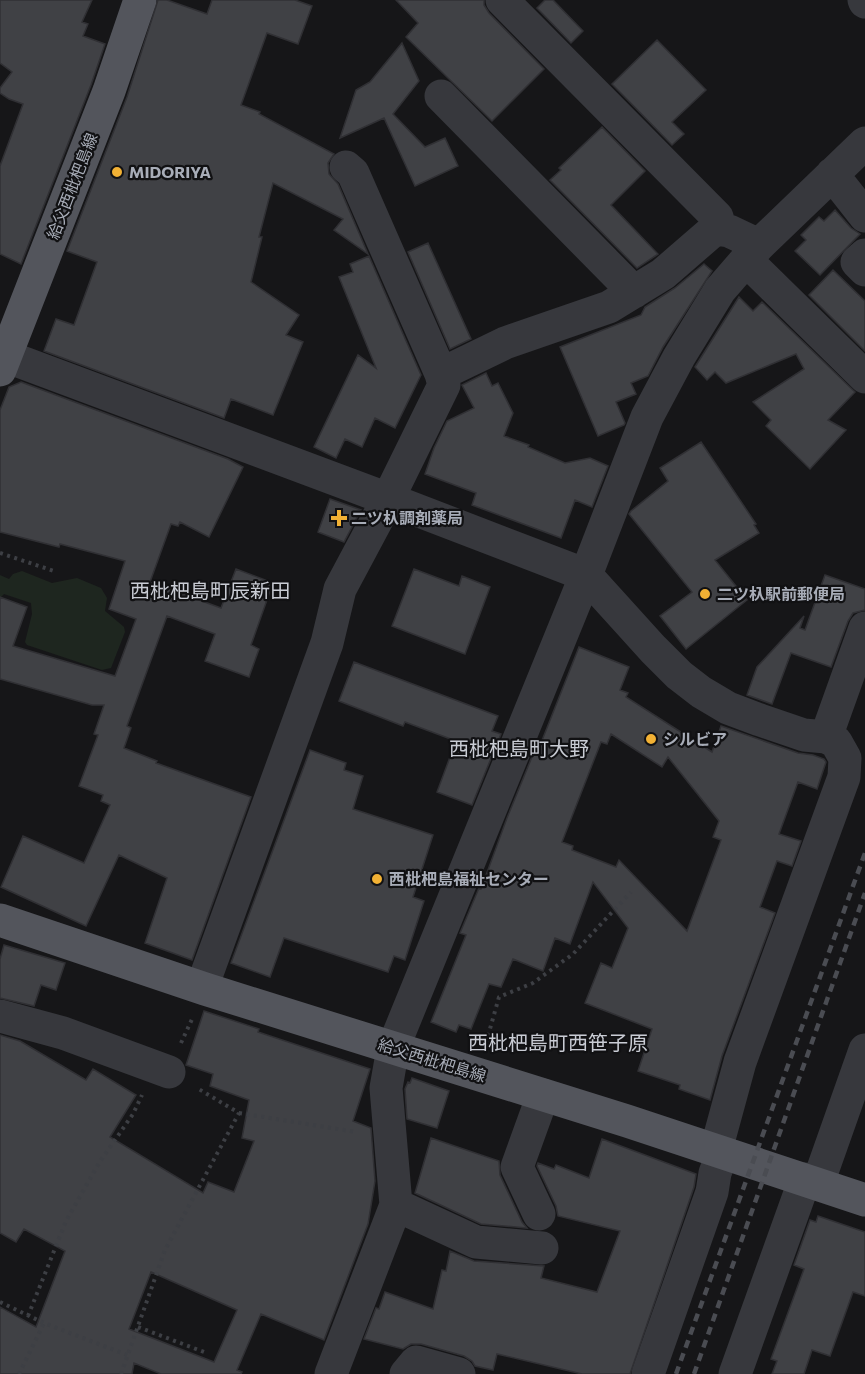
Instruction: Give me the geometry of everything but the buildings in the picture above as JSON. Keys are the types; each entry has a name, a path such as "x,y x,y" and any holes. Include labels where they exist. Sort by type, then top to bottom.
{"main road":[{"name":"給父西枇杷島線","path":"3,363 109,91 140,0"},
{"name":"給父西枇杷島線","path":"0,920 203,988 719,1151 865,1200"}],"street":[{"path":"502,0 717,217 721,230"},
{"path":"441,96 634,292"},
{"path":"331,1374 396,1205 386,1088 393,1048 586,575 647,417 679,357 720,290 753,252 865,143"},
{"path":"203,988 327,643 340,589 388,499 444,385 353,173 346,167"},
{"path":"832,174 865,216"},
{"path":"441,374 505,343 609,307 663,274 715,229 729,231 753,252 865,377"},
{"path":"865,255 857,262 865,270"},
{"path":"3,363 388,499 586,575 652,649 701,692 728,708 760,720 804,735 826,736 836,742 845,758 844,777 740,1062 712,1192 648,1374"},
{"path":"826,736 865,628"},
{"path":"0,1016 63,1033 161,1070"},
{"path":"735,1374 865,1050"},
{"path":"538,1214 517,1167 543,1095"},
{"path":"396,1205 476,1242 542,1248"},
{"path":"406,1374 416,1362 459,1374"}],"path":[{"path":"0,553 54,571"},
{"path":"477,1074 499,997 533,983 573,954 631,892"},
{"path":"28,1316 66,1221 99,1163 161,1070 203,988"},
{"path":"161,1070 239,1113 390,1137"},
{"path":"121,1374 165,1250 239,1113"},
{"path":"0,1302 44,1323 127,1355"},
{"path":"19,1374 44,1323"},
{"path":"137,1327 204,1352"}],"shaded area":[{"path":"22,571 52,583 77,578 101,588 107,598 105,611 124,627 125,632 111,668 102,670 27,645 25,642 32,614 31,603 4,594 0,598 0,575 9,579 13,574"}],"railway":[{"path":"676,1374 865,853"},
{"path":"694,1374 865,893"}],"place":[{"name":"MIDORIYA","path":"117,172"},
{"name":"二ツ杁調剤薬局","path":"339,518"},
{"name":"二ツ杁駅前郵便局","path":"705,594"},
{"name":"シルビア","path":"651,739"},
{"name":"西枇杷島福祉センター","path":"377,879"}],"district":[{"name":"西枇杷島町辰新田","path":"210,591"},
{"name":"西枇杷島町大野","path":"519,749"},
{"name":"西枇杷島町西笹子原","path":"558,1043"}]}
